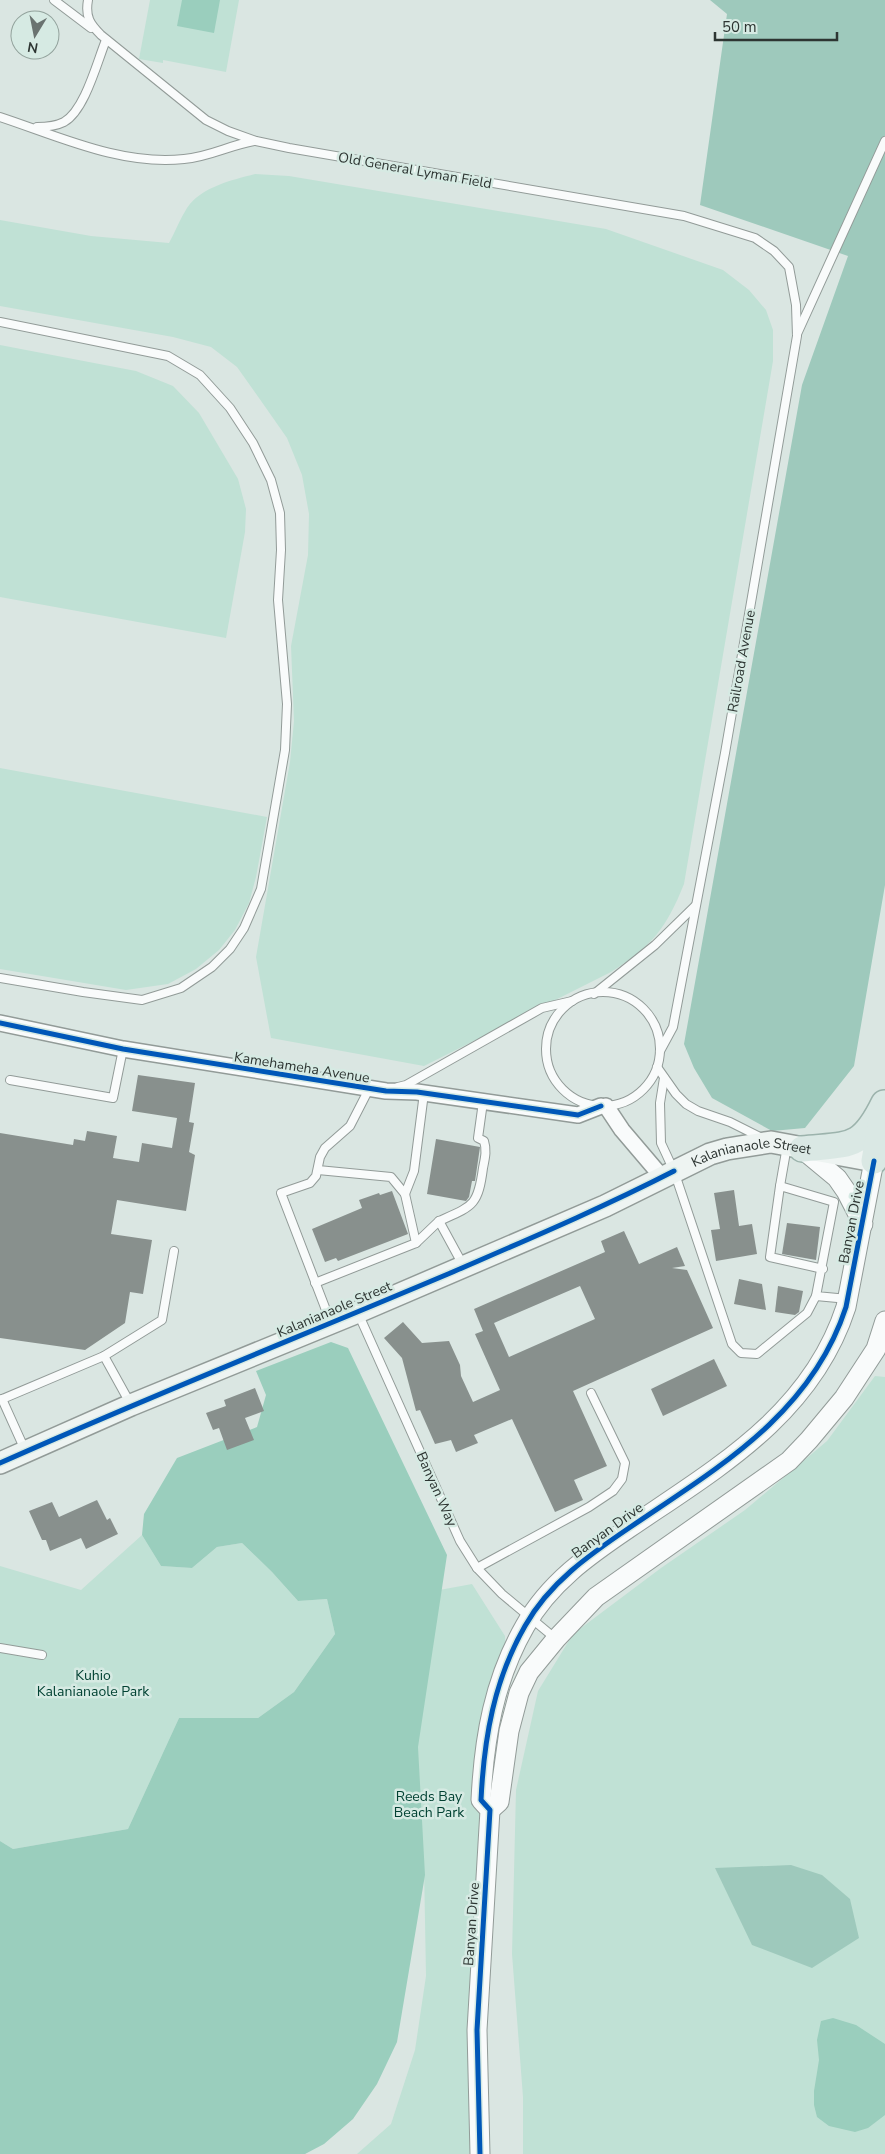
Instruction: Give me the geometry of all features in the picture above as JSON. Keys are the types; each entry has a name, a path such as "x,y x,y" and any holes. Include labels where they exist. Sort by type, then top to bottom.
{"highway":[{"path":"787,1146 847,1144 858,1140 872,1124 885,1101"},
{"path":"874,1162 885,1101"}],"main road":[{"name":"Kalanianaole Street","path":"0,1463 131,1405 358,1312 605,1206 710,1154 727,1149 787,1146 874,1162"}],"street":[{"name":"Kamehameha Avenue","path":"0,1023 123,1049 369,1089 424,1093 578,1115 604,1106"},
{"path":"604,1106 622,1130 668,1174"},
{"path":"787,1146 837,1178 863,1224"},
{"name":"Banyan Drive","path":"480,2154 477,2030 490,1810 481,1800 487,1733 506,1667 530,1618 554,1588 588,1556 744,1448 782,1414 814,1374 839,1329 848,1299 874,1162"},
{"name":"Banyan Drive","path":"490,1810 500,1802 509,1731 519,1692 530,1672 556,1639 596,1597 789,1461 844,1398 876,1349 885,1321"}],"lane":[{"path":"30,127 63,123 73,115 81,104 104,38 54,0"},
{"name":"Old General Lyman Field","path":"88,0 86,15 88,21 104,38 206,120 228,131 256,141 684,216 755,238 774,251 790,267"},
{"path":"0,117 121,155 166,161 203,156 239,144 256,141"},
{"path":"797,336 885,141"},
{"name":"Railroad Avenue","path":"660,1051 673,1028 694,906 725,753 797,336 796,305 790,267"},
{"path":"0,322 168,356 200,374 230,408 253,443 271,480 280,513 281,550 278,600 287,704 285,750 261,889 244,928 230,949 212,967 181,988 142,1000 0,978"},
{"path":"594,994 656,945 694,906"},
{"path":"386,1091 406,1085 542,1008 594,994 607,992 624,996 639,1005 650,1016 657,1030 660,1051 657,1067 646,1087 635,1097 621,1103 604,1106 591,1105 577,1100 563,1089 552,1076 547,1059 547,1042 551,1025 561,1011 574,1000"},
{"path":"10,1080 113,1098 123,1049"},
{"path":"657,1067 676,1094 698,1111 787,1146 770,1257 823,1269"},
{"path":"664,1078 660,1103 661,1143 668,1174 732,1344 741,1353 757,1354 807,1313 816,1296 823,1269 834,1202 780,1186"},
{"path":"331,1323 281,1193 310,1183 316,1176 320,1157 325,1148 350,1126 369,1089"},
{"path":"405,1194 414,1171 424,1093"},
{"path":"315,1283 416,1243 439,1221 466,1209 476,1199 486,1148 484,1141 478,1138 483,1102"},
{"path":"318,1170 391,1176 405,1194 416,1243"},
{"path":"439,1221 464,1267"},
{"path":"26,1452 1,1400 104,1356 162,1320 174,1251"},
{"path":"816,1296 848,1299"},
{"name":"Banyan Way","path":"358,1312 460,1541 477,1568 502,1594 556,1639"},
{"path":"104,1356 131,1405"},
{"path":"477,1568 589,1507 613,1491 622,1479 625,1463 591,1394"},
{"path":"0,1648 42,1655"}],"green space":[{"path":"150,0 239,0 226,72 163,60 163,63 139,59"},
{"path":"255,174 289,176 606,229 723,270 749,290 766,310 773,330 773,361 684,884 671,913 664,925 647,945 611,972 424,1066 271,1038 256,957 290,762 294,721 291,646 308,555 309,514 302,475 287,438 237,367 211,347 173,337 0,306 0,220 91,236 169,243 187,208 200,195 218,185"},
{"path":"0,345 136,371 173,386 199,413 238,479 246,509 245,532 226,638 0,597"},
{"path":"0,768 267,817 256,877 249,903 235,930 219,950 196,969 168,984 126,990 0,969"},
{"path":"875,1376 885,1377 885,2154 523,2154 523,2097 512,1954 516,1790 538,1691 573,1634 661,1568 745,1510 827,1441"},
{"name":"Kuhio Kalanianaole Park","path":"142,1535 161,1566 192,1568 217,1547 242,1543 298,1601 327,1599 335,1634 294,1692 258,1718 179,1718 128,1829 13,1849 0,1841 0,1566 81,1590"},
{"name":"Reeds Bay Beach Park","path":"472,1584 505,1636 506,1667 487,1733 479,2154 357,2154 391,2124 415,2050 426,1976 424,1866 376,1832 434,1591"}],"shaded area":[{"path":"182,0 220,0 214,33 177,26"},
{"path":"710,0 885,0 885,885 854,1066 805,1128 772,1131 712,1098 694,1068 684,1044 802,385 848,256 700,205 727,14"},
{"path":"331,1342 348,1348 447,1555 418,1747 425,1875 397,2042 377,2084 353,2119 324,2144 305,2154 0,2154 0,1841 13,1849 128,1829 179,1718 258,1718 294,1692 335,1634 327,1599 298,1601 242,1543 217,1547 192,1568 161,1566 142,1535 144,1514 177,1458 257,1427 266,1395 256,1371"},
{"path":"791,1865 822,1875 850,1899 859,1938 812,1968 752,1945 715,1868"},
{"path":"833,2018 856,2025 885,2044 885,2115 868,2128 855,2132 829,2126 817,2117 814,2105 814,2091 819,2060 817,2040 821,2021"}],"building":[{"path":"138,1075 195,1083 189,1122 194,1123 189,1152 195,1155 186,1211 117,1200 111,1234 152,1240 143,1294 130,1292 125,1323 85,1350 0,1338 0,1133 73,1145 74,1139 85,1141 87,1131 117,1136 113,1158 139,1162 142,1143 172,1148 177,1118 132,1111"},
{"path":"436,1139 480,1147 475,1181 472,1181 469,1197 466,1201 427,1194"},
{"path":"734,1190 739,1226 752,1224 757,1254 716,1261 711,1230 720,1229 714,1193"},
{"path":"392,1191 408,1234 338,1261 336,1258 325,1262 312,1229 362,1208 359,1200"},
{"path":"787,1223 820,1227 816,1260 782,1254"},
{"path":"624,1231 639,1264 677,1247 685,1266 672,1268 687,1270 713,1328 573,1391 607,1466 574,1480 583,1500 555,1512 512,1419 474,1435 478,1443 456,1452 451,1440 435,1444 420,1410 416,1411 402,1358 384,1338 403,1322 422,1343 449,1341 460,1365 461,1376 473,1402 500,1390 475,1334 483,1331 474,1309 605,1252 601,1241","holes":["580,1286 595,1319 509,1357 494,1323"]},
{"path":"739,1279 762,1284 766,1310 734,1304"},
{"path":"778,1286 803,1291 799,1312 795,1315 775,1312"},
{"path":"714,1359 727,1386 663,1416 651,1389"},
{"path":"255,1388 264,1411 245,1418 254,1440 227,1450 219,1428 213,1430 206,1413 226,1406 224,1400"},
{"path":"97,1500 107,1520 110,1518 118,1534 86,1549 81,1538 50,1551 46,1540 42,1540 29,1511 52,1502 59,1517"}],"cycle path":[{"path":"0,1023 123,1049 386,1091 417,1092 578,1115 601,1106"},
{"path":"480,2154 477,2030 490,1810 481,1800 482,1777 492,1710 505,1667 525,1626 546,1596 558,1583 599,1549 695,1483 757,1436 785,1409 810,1379 830,1345 846,1307 874,1161"},
{"path":"0,1463 111,1414 392,1298 590,1212 674,1171"}]}
